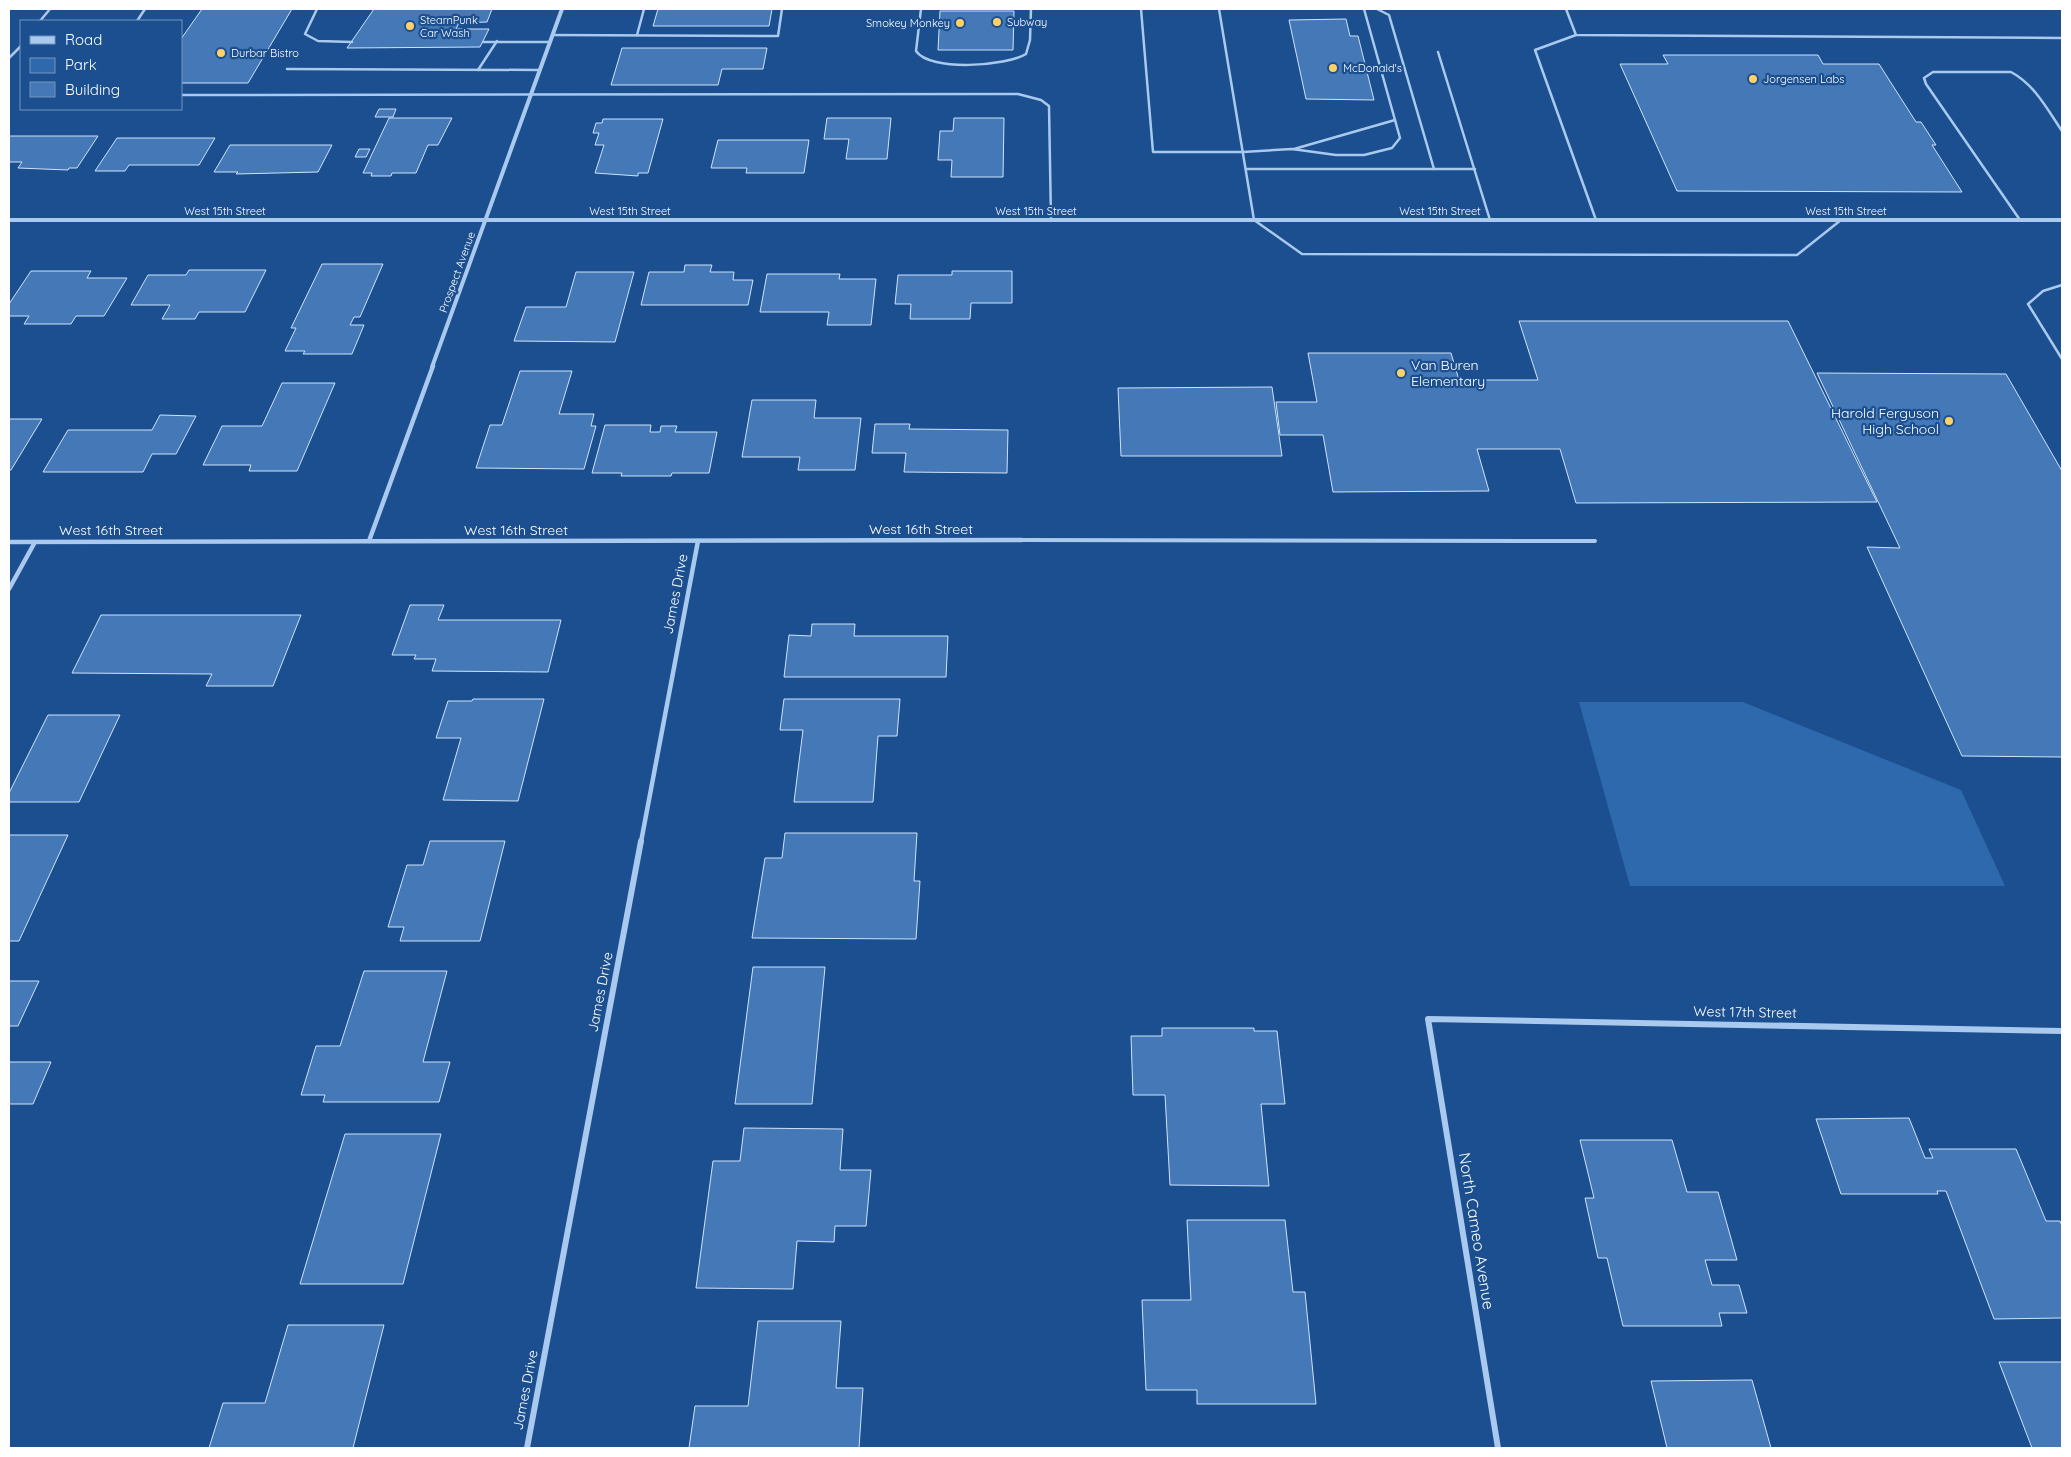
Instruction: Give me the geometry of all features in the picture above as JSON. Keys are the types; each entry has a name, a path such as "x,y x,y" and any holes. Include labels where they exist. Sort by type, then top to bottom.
{"street":[{"name":"Prospect Avenue","path":"369,541 562,9"},
{"name":"West 15th Street","path":"9,220 2062,220"},
{"name":"West 16th Street","path":"9,542 1022,540"},
{"name":"James Drive","path":"527,1448 698,541"},
{"path":"9,589 35,542"},
{"name":"West 17th Street","path":"1428,1019 2062,1031"},
{"name":"North Cameo Avenue","path":"1428,1019 1498,1448"}],"lane":[{"path":"41,20 50,9"},
{"path":"138,20 145,9"},
{"path":"317,9 305,34 318,41 352,42"},
{"path":"637,35 644,9"},
{"path":"552,35 778,36 782,9"},
{"path":"921,9 916,51 918,55 935,62 992,63 1011,62 1025,56 1028,51 1031,9"},
{"path":"1141,9 1153,152 1243,152 1292,149 1364,156 1392,148 1400,138 1364,9"},
{"path":"1219,9 1254,220 1302,254 1797,255 1841,220"},
{"path":"1377,9 1389,15 1434,169"},
{"path":"1566,9 1576,35"},
{"path":"1596,220 1535,50 1576,35 2062,38"},
{"path":"478,70 497,41"},
{"path":"483,42 550,42"},
{"path":"9,58 20,47"},
{"path":"1438,52 1490,220"},
{"path":"287,69 540,70"},
{"path":"2020,220 1926,84 1924,78 1933,72 2011,72 2021,76 2029,84 2062,130"},
{"path":"182,95 1018,94 1042,100 1049,106 1051,220"},
{"path":"1292,149 1395,120"},
{"path":"1246,170 1475,169"},
{"path":"2062,285 2039,293 2028,304 2062,359"},
{"path":"1022,540 1595,541"}],"green space":[{"path":"1579,702 1743,702 1961,790 2005,886 1630,886"}],"building":[{"path":"202,9 292,9 248,83 182,83 182,38"},
{"name":"SteamPunk Car Wash","path":"374,9 492,9 487,22 459,23 456,29 489,29 480,47 347,48"},
{"path":"658,9 772,9 769,26 653,26"},
{"path":"940,11 1014,11 1013,50 938,50"},
{"name":"McDonald's","path":"1346,19 1350,36 1358,36 1374,100 1306,99 1289,20"},
{"path":"622,48 767,48 763,69 722,69 718,85 611,85"},
{"path":"1663,55 1818,55 1823,64 1879,64 1916,122 1921,122 1936,145 1932,145 1962,192 1677,191 1620,64 1668,64"},
{"path":"379,109 396,109 393,117 375,117"},
{"path":"389,118 452,118 438,145 428,145 416,173 392,173 391,176 371,176 372,173 363,173"},
{"path":"827,118 891,118 887,159 846,159 849,139 824,139"},
{"path":"954,118 1004,118 1003,177 951,177 952,160 938,160 940,131 953,131"},
{"path":"603,119 663,119 648,173 638,173 638,176 595,173 604,145 595,145 599,133 593,133 596,123 602,123"},
{"path":"9,136 98,136 77,168 69,168 68,170 18,168 22,162 9,162"},
{"path":"117,138 215,138 199,165 129,165 125,171 95,171"},
{"path":"718,140 809,140 804,173 746,173 747,168 711,168"},
{"path":"230,145 332,145 318,172 236,174 238,172 214,172"},
{"path":"359,149 370,149 366,157 355,157"},
{"path":"322,264 383,264 360,317 354,317 350,325 364,325 352,354 303,354 305,351 285,351 296,328 291,328"},
{"path":"685,265 712,265 710,272 734,272 733,280 753,280 748,305 641,305 649,272 684,272"},
{"path":"189,270 266,270 245,312 199,312 195,319 162,319 170,305 131,305 148,275 186,275"},
{"path":"31,271 91,271 87,278 127,278 104,316 76,316 71,324 24,324 29,316 9,316 9,304"},
{"path":"952,271 1012,271 1012,303 971,303 970,319 910,319 911,304 895,304 898,275 952,275"},
{"path":"576,272 634,272 615,342 514,341 526,307 566,307"},
{"path":"767,274 840,274 839,279 876,279 871,325 827,325 829,312 760,312"},
{"path":"1519,321 1788,321 1877,502 1576,503 1560,449 1477,449 1489,491 1333,492 1323,435 1280,435 1276,402 1317,402 1308,353 1451,353 1459,380 1538,380"},
{"path":"520,371 572,371 559,414 594,414 591,426 596,426 584,469 476,468 490,425 502,425"},
{"path":"1817,373 2006,374 2062,471 2062,757 1962,756 1867,547 1900,548"},
{"path":"282,383 335,383 297,471 249,471 251,465 203,465 222,426 262,426"},
{"path":"1272,387 1282,456 1121,456 1118,388"},
{"path":"752,400 816,400 814,418 861,418 855,470 798,470 800,457 742,457"},
{"path":"160,415 196,416 176,454 152,454 143,472 43,472 68,430 152,430"},
{"path":"9,419 42,419 11,470 9,470"},
{"path":"875,424 910,424 909,429 1008,430 1007,473 904,472 906,453 872,453"},
{"path":"605,425 651,425 650,432 660,432 661,426 677,426 675,432 717,432 709,473 672,473 671,476 621,476 622,473 592,473"},
{"path":"410,605 444,605 438,620 561,620 548,672 432,671 436,659 414,659 416,655 392,655"},
{"path":"101,615 301,615 273,686 206,686 212,674 72,673"},
{"path":"812,624 855,624 854,636 948,636 946,677 784,677 789,635 811,636"},
{"path":"473,699 544,699 518,801 443,800 461,738 436,738 448,701 472,701"},
{"path":"784,699 900,699 897,736 878,736 873,802 794,802 803,730 780,730"},
{"path":"48,715 120,715 79,802 9,802 9,793"},
{"path":"785,833 917,833 914,881 920,881 916,939 752,938 765,858 782,858"},
{"path":"9,835 68,835 19,941 9,941"},
{"path":"430,841 505,841 480,941 400,941 404,927 388,927 407,865 423,865"},
{"path":"753,967 825,967 812,1104 735,1104"},
{"path":"364,971 447,971 423,1062 450,1062 439,1102 323,1102 325,1095 301,1095 316,1046 340,1046"},
{"path":"9,981 39,981 18,1026 9,1026"},
{"path":"1162,1028 1254,1028 1254,1031 1277,1031 1285,1104 1261,1104 1269,1186 1170,1185 1165,1095 1133,1095 1131,1036 1162,1036"},
{"path":"9,1062 51,1062 33,1104 9,1104"},
{"path":"1909,1118 1925,1158 1933,1158 1929,1149 2016,1149 2046,1221 2060,1221 2062,1226 2062,1318 1994,1319 1946,1191 1937,1191 1938,1194 1841,1194 1816,1119"},
{"path":"744,1128 843,1129 840,1170 871,1170 866,1226 835,1226 834,1242 797,1241 793,1289 696,1288 713,1161 740,1161"},
{"path":"345,1134 441,1134 403,1284 300,1284"},
{"path":"1580,1140 1672,1140 1687,1192 1718,1192 1737,1260 1705,1260 1712,1285 1739,1285 1747,1313 1719,1313 1722,1326 1623,1326 1607,1258 1598,1258 1585,1198 1594,1198"},
{"path":"1187,1220 1285,1220 1293,1292 1305,1292 1316,1404 1197,1404 1197,1390 1146,1390 1142,1300 1191,1300"},
{"path":"758,1321 841,1321 836,1388 863,1388 859,1448 689,1448 695,1406 748,1406"},
{"path":"288,1325 384,1325 353,1448 209,1448 223,1403 265,1403"},
{"path":"1999,1362 2062,1362 2062,1448 2032,1448"},
{"path":"1752,1380 1771,1448 1667,1448 1651,1381"}],"place":[{"name":"Subway","path":"997,22"},
{"name":"Smokey Monkey","path":"960,23"},
{"name":"SteamPunk Car Wash","path":"410,26"},
{"name":"Durbar Bistro","path":"221,53"},
{"name":"McDonald's","path":"1333,68"},
{"name":"Jorgensen Labs","path":"1753,79"},
{"name":"Van Buren Elementary","path":"1401,373"},
{"name":"Harold Ferguson High School","path":"1949,421"}]}
